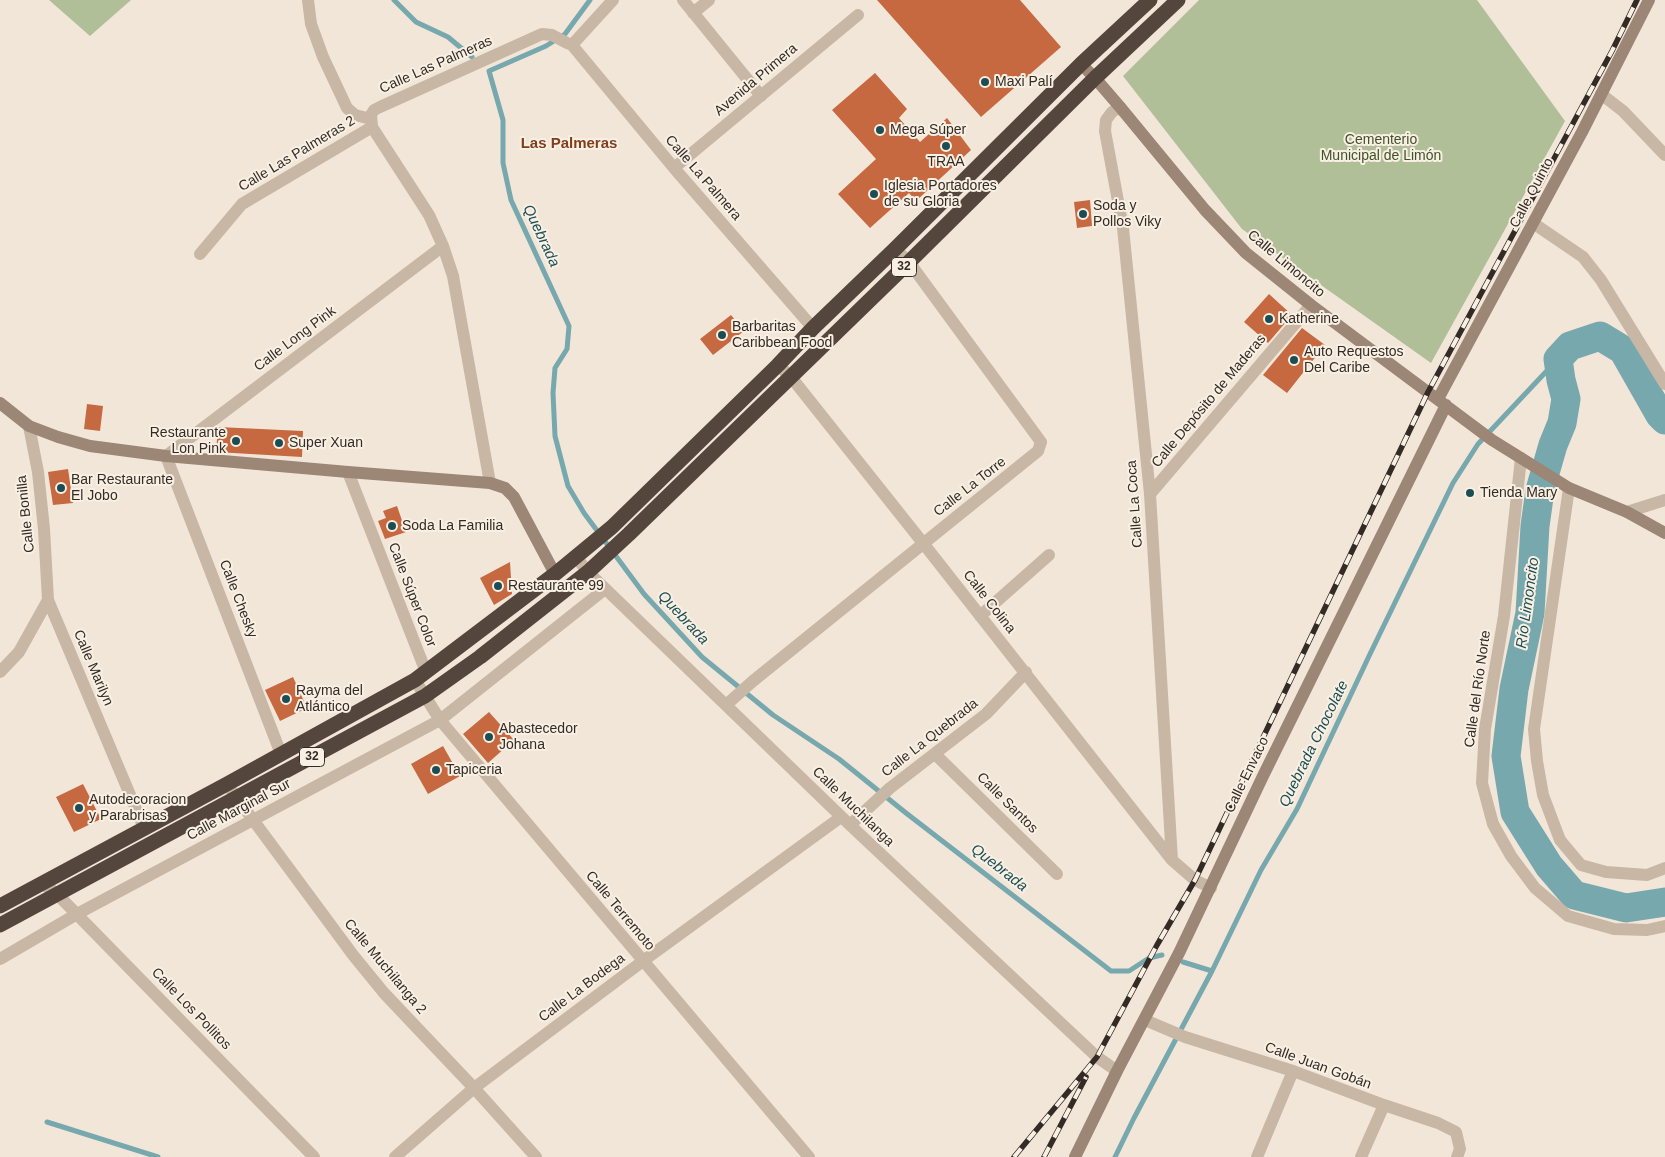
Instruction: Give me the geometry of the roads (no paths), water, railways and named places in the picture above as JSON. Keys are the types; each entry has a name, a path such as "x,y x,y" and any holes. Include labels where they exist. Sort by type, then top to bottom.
{"highway":[{"name":"32","path":"0,906 44,884 420,676 555,574 612,527 778,365 1080,64 1150,0"},
{"name":"32","path":"0,925 56,893 425,696 480,657 588,572 629,534 1095,78 1178,0"}],"street":[{"path":"308,0 311,24 323,57 347,108 355,115 372,123 429,215 443,246 452,276 490,483"},
{"path":"570,44 613,0"},
{"path":"683,0 761,96"},
{"path":"694,13 709,0"},
{"name":"Calle Quinto","path":"1442,402 1649,0"},
{"name":"Avenida Primera","path":"674,168 858,14"},
{"name":"Calle Las Palmeras","path":"372,123 374,110 542,34 552,35 570,44"},
{"name":"Calle La Palmera","path":"570,44 674,168 813,328"},
{"name":"Calle Limoncito","path":"1080,64 1120,107 1205,210 1246,253 1492,440 1569,488 1626,512 1665,533"},
{"path":"1601,94 1623,111 1665,155"},
{"name":"Calle La Coca","path":"1120,107 1112,112 1106,120 1105,131 1123,228 1150,494 1172,860"},
{"name":"Calle Las Palmeras 2","path":"200,254 242,204 372,123"},
{"path":"1533,223 1583,257 1601,280 1665,384"},
{"name":"Calle Long Pink","path":"166,456 443,246"},
{"name":"Calle La Torre","path":"730,702 753,681 1038,451 1041,442 909,262 895,249"},
{"name":"Calle Depósito de Maderas","path":"1150,494 1311,304"},
{"name":"Calle Colina","path":"778,365 791,377 1026,672 1172,860"},
{"name":"Calle Envaco","path":"1075,1157 1211,888 1442,402"},
{"path":"0,403 30,426 58,437 90,446 166,456 490,483 505,488 514,497 555,574"},
{"name":"Calle Bonilla","path":"30,426 38,472 44,529 48,600"},
{"name":"Calle Chesky","path":"166,456 281,754"},
{"name":"Calle del Río Norte","path":"1526,461 1504,616 1485,729 1482,783 1493,824 1511,856 1535,888 1568,916 1614,929 1647,930 1665,926"},
{"name":"Calle Súper Color","path":"348,472 420,676"},
{"path":"1569,488 1534,729 1543,795 1560,840 1581,865 1606,872 1647,875 1665,868"},
{"path":"1626,512 1665,500"},
{"name":"Calle Muchilanga","path":"581,553 588,572 730,702 845,821 1097,1057 1117,1071"},
{"path":"980,616 1049,555"},
{"name":"Calle Marginal Sur","path":"0,959 77,914 440,720 605,589"},
{"path":"0,672 18,652 48,600"},
{"name":"Calle Marilyn","path":"48,600 144,828"},
{"name":"Calle La Quebrada","path":"845,821 866,809 890,788 986,714 1026,672"},
{"name":"Calle Terremoto","path":"420,676 425,696 440,720 809,1157"},
{"name":"Calle Santos","path":"935,754 1057,874"},
{"name":"Calle Muchilanga 2","path":"226,784 353,956 384,993 536,1157"},
{"name":"Calle La Bodega","path":"395,1157 474,1088 643,961 845,821"},
{"path":"1172,860 1195,880 1211,888"},
{"name":"Calle Los Pollitos","path":"44,884 77,914 314,1157"},
{"name":"Calle Juan Gobán","path":"1145,1020 1186,1037 1438,1123 1456,1132 1460,1148 1456,1157"},
{"path":"1257,1157 1293,1072"},
{"path":"1361,1157 1384,1105"}],"waterway":[{"name":"Quebrada","path":"394,0 416,22 448,37 472,57"},
{"name":"Quebrada","path":"590,0 565,34 546,46 489,71 503,120 503,163 511,200 569,326 567,349 555,368 553,393 555,436 568,486 584,513 644,594 702,657 773,715 839,759 1111,971 1129,971 1149,958 1162,955"},
{"name":"Río Limoncito","path":"1665,420 1660,415 1623,350 1600,336 1570,346 1558,359 1566,399 1562,423 1553,445 1540,490 1535,526 1530,613 1514,689 1506,756 1515,812 1549,866 1574,895 1626,908 1665,902"},
{"name":"Quebrada Chocolate","path":"1115,1157 1212,971 1261,870 1297,809 1453,483 1478,444 1558,359"},
{"name":"Quebrada","path":"1183,962 1212,971"},
{"path":"47,1122 158,1157"}],"railway":[{"path":"1014,1157 1097,1057 1157,945 1195,880 1428,392 1612,51 1637,0"},
{"path":"1044,1157 1086,1077"}],"place":[{"name":"Maxi Palí","path":"985,82"},
{"name":"Mega Súper","path":"880,130"},
{"name":"TRAA","path":"946,146"},
{"name":"Iglesia Portadores de su Gloria","path":"874,194"},
{"name":"Soda y Pollos Viky","path":"1083,214"},
{"name":"Katherine","path":"1269,319"},
{"name":"Barbaritas Caribbean Food","path":"722,335"},
{"name":"Auto Requestos Del Caribe","path":"1294,360"},
{"name":"Restaurante Lon Pink","path":"236,441"},
{"name":"Super Xuan","path":"279,443"},
{"name":"Bar Restaurante El Jobo","path":"61,488"},
{"name":"Tienda Mary","path":"1470,493"},
{"name":"Soda La Familia","path":"392,526"},
{"name":"Restaurante 99","path":"498,586"},
{"name":"Rayma del Atlántico","path":"286,699"},
{"name":"Abastecedor Johana","path":"489,737"},
{"name":"Tapiceria","path":"436,770"},
{"name":"Autodecoracion y Parabrisas","path":"79,808"}],"district":[{"name":"Las Palmeras","path":"569,144"}],"park label":[{"name":"Cementerio Municipal de Limón","path":"1381,148"}]}
